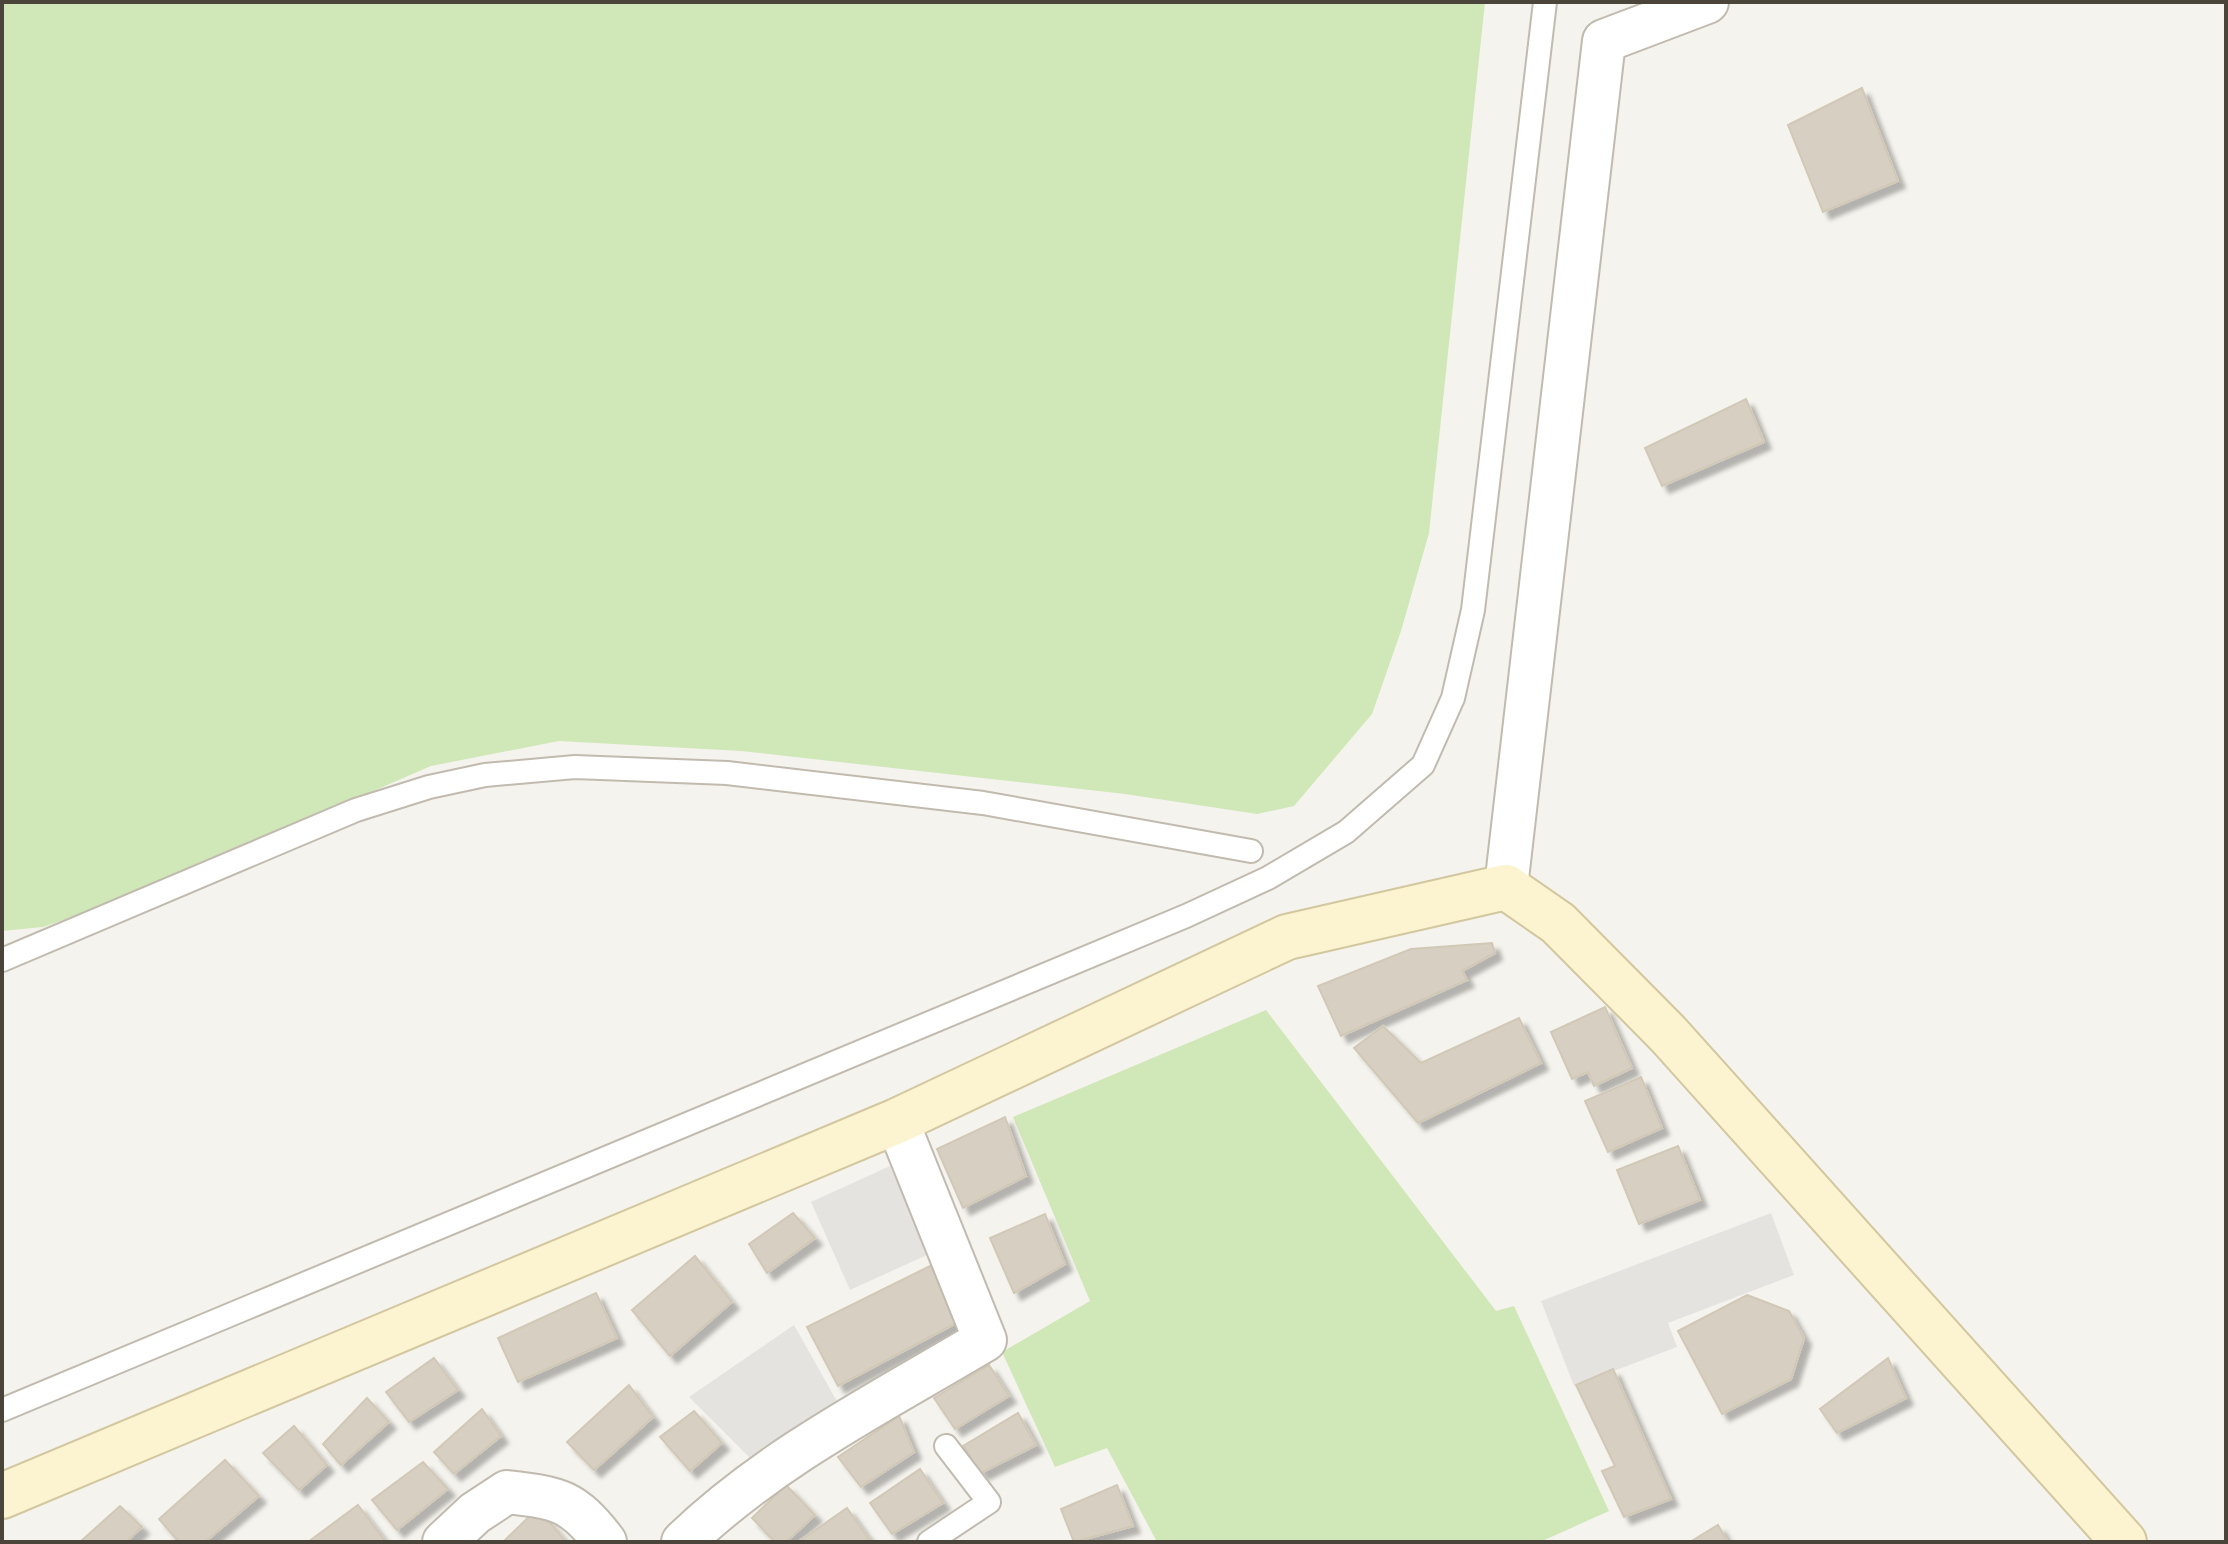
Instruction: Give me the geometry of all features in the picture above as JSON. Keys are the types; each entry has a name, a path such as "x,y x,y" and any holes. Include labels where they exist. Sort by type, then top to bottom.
{"street":[{"path":"1506,887 1604,41 1707,2"},
{"path":"2,1496 897,1121 1287,937 1506,887 1558,923 1668,1034 2124,1542"},
{"path":"683,1542 745,1487 777,1465 985,1340 897,1121"},
{"path":"444,1542 475,1513 507,1492 559,1498 591,1524 605,1542"}],"lane":[{"path":"2,1410 1186,916 1268,878 1346,832 1423,765 1453,698 1473,610 1545,2"},
{"path":"8,955 356,810 429,787 485,775 575,767 727,773 983,803 1251,851"},
{"path":"929,1542 989,1502 946,1446"}],"green space":[{"path":"2,2 1485,2 1429,533 1401,631 1372,714 1294,806 1257,814 1125,794 741,751 559,741 431,766 124,899 43,927 2,931"},
{"path":"1266,1010 1496,1311 1514,1306 1609,1511 1540,1542 1157,1542 1107,1448 1055,1467 1002,1352 1090,1301 1013,1117"}],"shaded area":[{"path":"890,1166 929,1254 850,1290 811,1202"},
{"path":"1771,1213 1794,1275 1668,1323 1677,1347 1574,1386 1541,1301"},
{"path":"794,1325 839,1405 751,1459 689,1397"}],"building":[{"path":"1862,88 1898,181 1823,212 1788,125"},
{"path":"1746,399 1764,442 1662,486 1645,448"},
{"path":"1492,943 1495,953 1462,971 1467,980 1341,1036 1318,986 1411,949"},
{"path":"1605,1007 1632,1068 1594,1086 1588,1072 1572,1079 1551,1032"},
{"path":"1519,1018 1541,1063 1418,1123 1354,1048 1383,1026 1421,1063"},
{"path":"1641,1077 1662,1128 1608,1152 1585,1101"},
{"path":"1005,1117 1026,1176 963,1208 937,1149"},
{"path":"1678,1146 1700,1200 1639,1224 1617,1170"},
{"path":"793,1213 815,1238 767,1273 749,1244"},
{"path":"1045,1214 1065,1264 1014,1293 990,1238"},
{"path":"695,1256 732,1302 670,1356 632,1310"},
{"path":"932,1265 960,1321 838,1386 807,1327"},
{"path":"596,1293 617,1338 518,1382 498,1338"},
{"path":"1747,1295 1789,1311 1804,1338 1791,1379 1722,1414 1678,1331"},
{"path":"434,1358 458,1390 409,1422 386,1392"},
{"path":"1888,1358 1906,1398 1837,1433 1820,1409"},
{"path":"989,1365 1009,1396 955,1429 934,1398"},
{"path":"1613,1369 1671,1499 1624,1517 1602,1471 1615,1466 1576,1385"},
{"path":"629,1385 653,1417 594,1470 567,1442"},
{"path":"367,1398 389,1422 341,1465 323,1444"},
{"path":"482,1409 501,1436 454,1474 434,1452"},
{"path":"694,1411 722,1443 690,1471 660,1437"},
{"path":"1018,1413 1036,1445 981,1473 963,1446"},
{"path":"899,1416 914,1452 861,1487 838,1457"},
{"path":"294,1426 327,1465 299,1490 263,1453"},
{"path":"225,1460 259,1496 205,1542 179,1542 159,1519"},
{"path":"423,1462 448,1489 397,1530 372,1500"},
{"path":"920,1469 943,1503 892,1534 870,1503"},
{"path":"786,1485 815,1515 786,1542 775,1542 752,1518"},
{"path":"1117,1485 1133,1526 1074,1542 1061,1509"},
{"path":"358,1505 386,1542 308,1542"},
{"path":"120,1506 142,1527 126,1542 80,1542"},
{"path":"538,1508 566,1542 503,1542"},
{"path":"847,1508 871,1542 801,1540"},
{"path":"1718,1525 1728,1542 1690,1542"}]}
